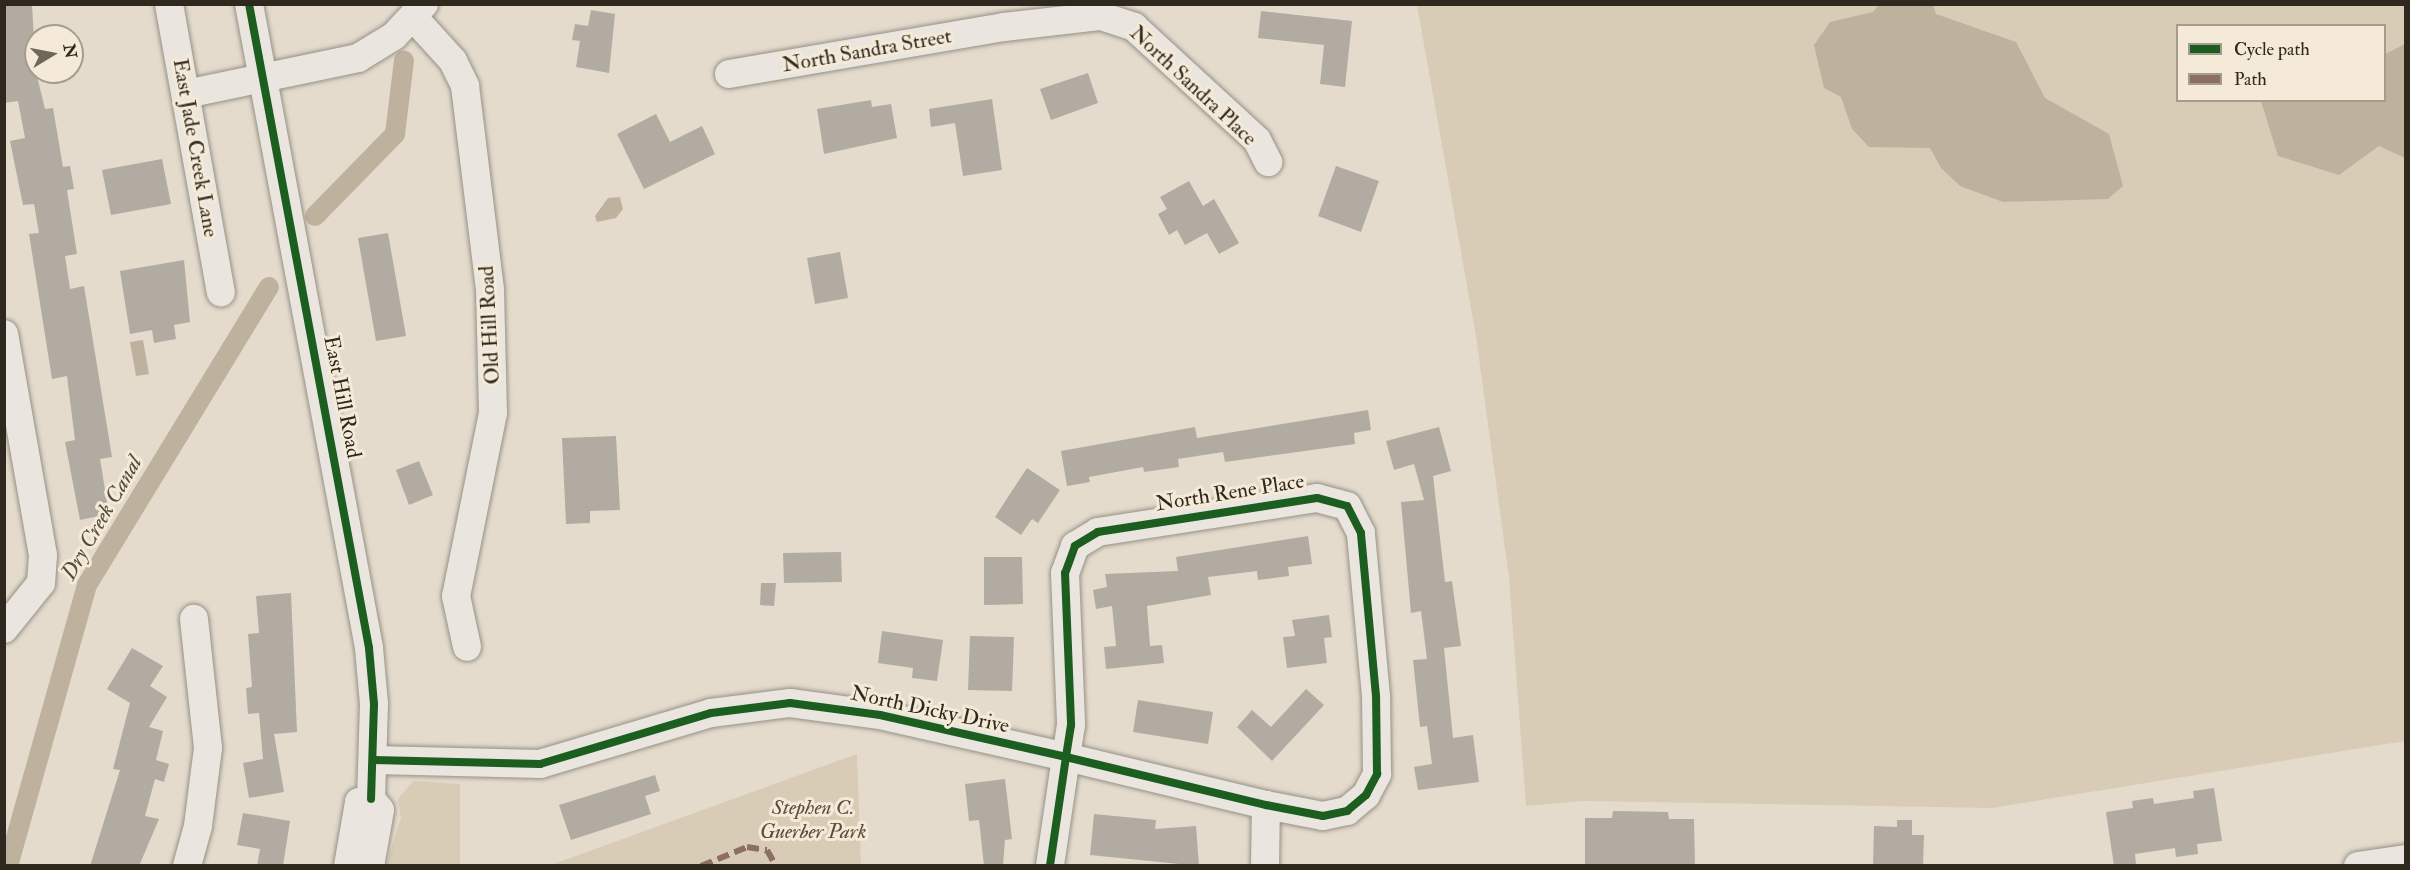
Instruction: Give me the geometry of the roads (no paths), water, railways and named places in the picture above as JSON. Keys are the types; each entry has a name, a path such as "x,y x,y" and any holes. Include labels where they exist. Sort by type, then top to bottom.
{"street":[{"name":"East Jade Creek Lane","path":"169,4 221,292"},
{"name":"East Hill Road","path":"249,4 369,648 374,760 371,799 380,810 370,866"},
{"path":"186,94 358,58 419,11"},
{"name":"Old Hill Road","path":"419,11 453,61 465,86 490,290 493,413 456,596 467,647"},
{"name":"North Sandra Street","path":"729,74 1003,16"},
{"name":"North Sandra Place","path":"1003,16 1101,16 1134,27 1257,141 1268,162"},
{"path":"4,334 15,447 43,555 41,583 4,629"},
{"name":"North Rene Place","path":"1050,866 1071,725 1065,573 1075,546 1098,532 1317,498 1347,506 1361,533 1376,696 1377,774 1366,795 1347,811 1323,816 1266,805"},
{"path":"187,866 198,826 208,748 194,619"},
{"name":"North Dicky Drive","path":"374,760 502,767 540,764 711,713 790,703 880,715 1266,805"},
{"path":"348,866 359,802 371,799"},
{"path":"1265,866 1266,805"},
{"path":"2358,866 2406,859"}],"waterway":[{"name":"Dry Creek Canal","path":"315,216 395,134 404,61"},
{"name":"Dry Creek Canal","path":"8,866 87,585 269,287"}],"park label":[{"name":"Stephen C. Guerber Park","path":"813,820"}]}
